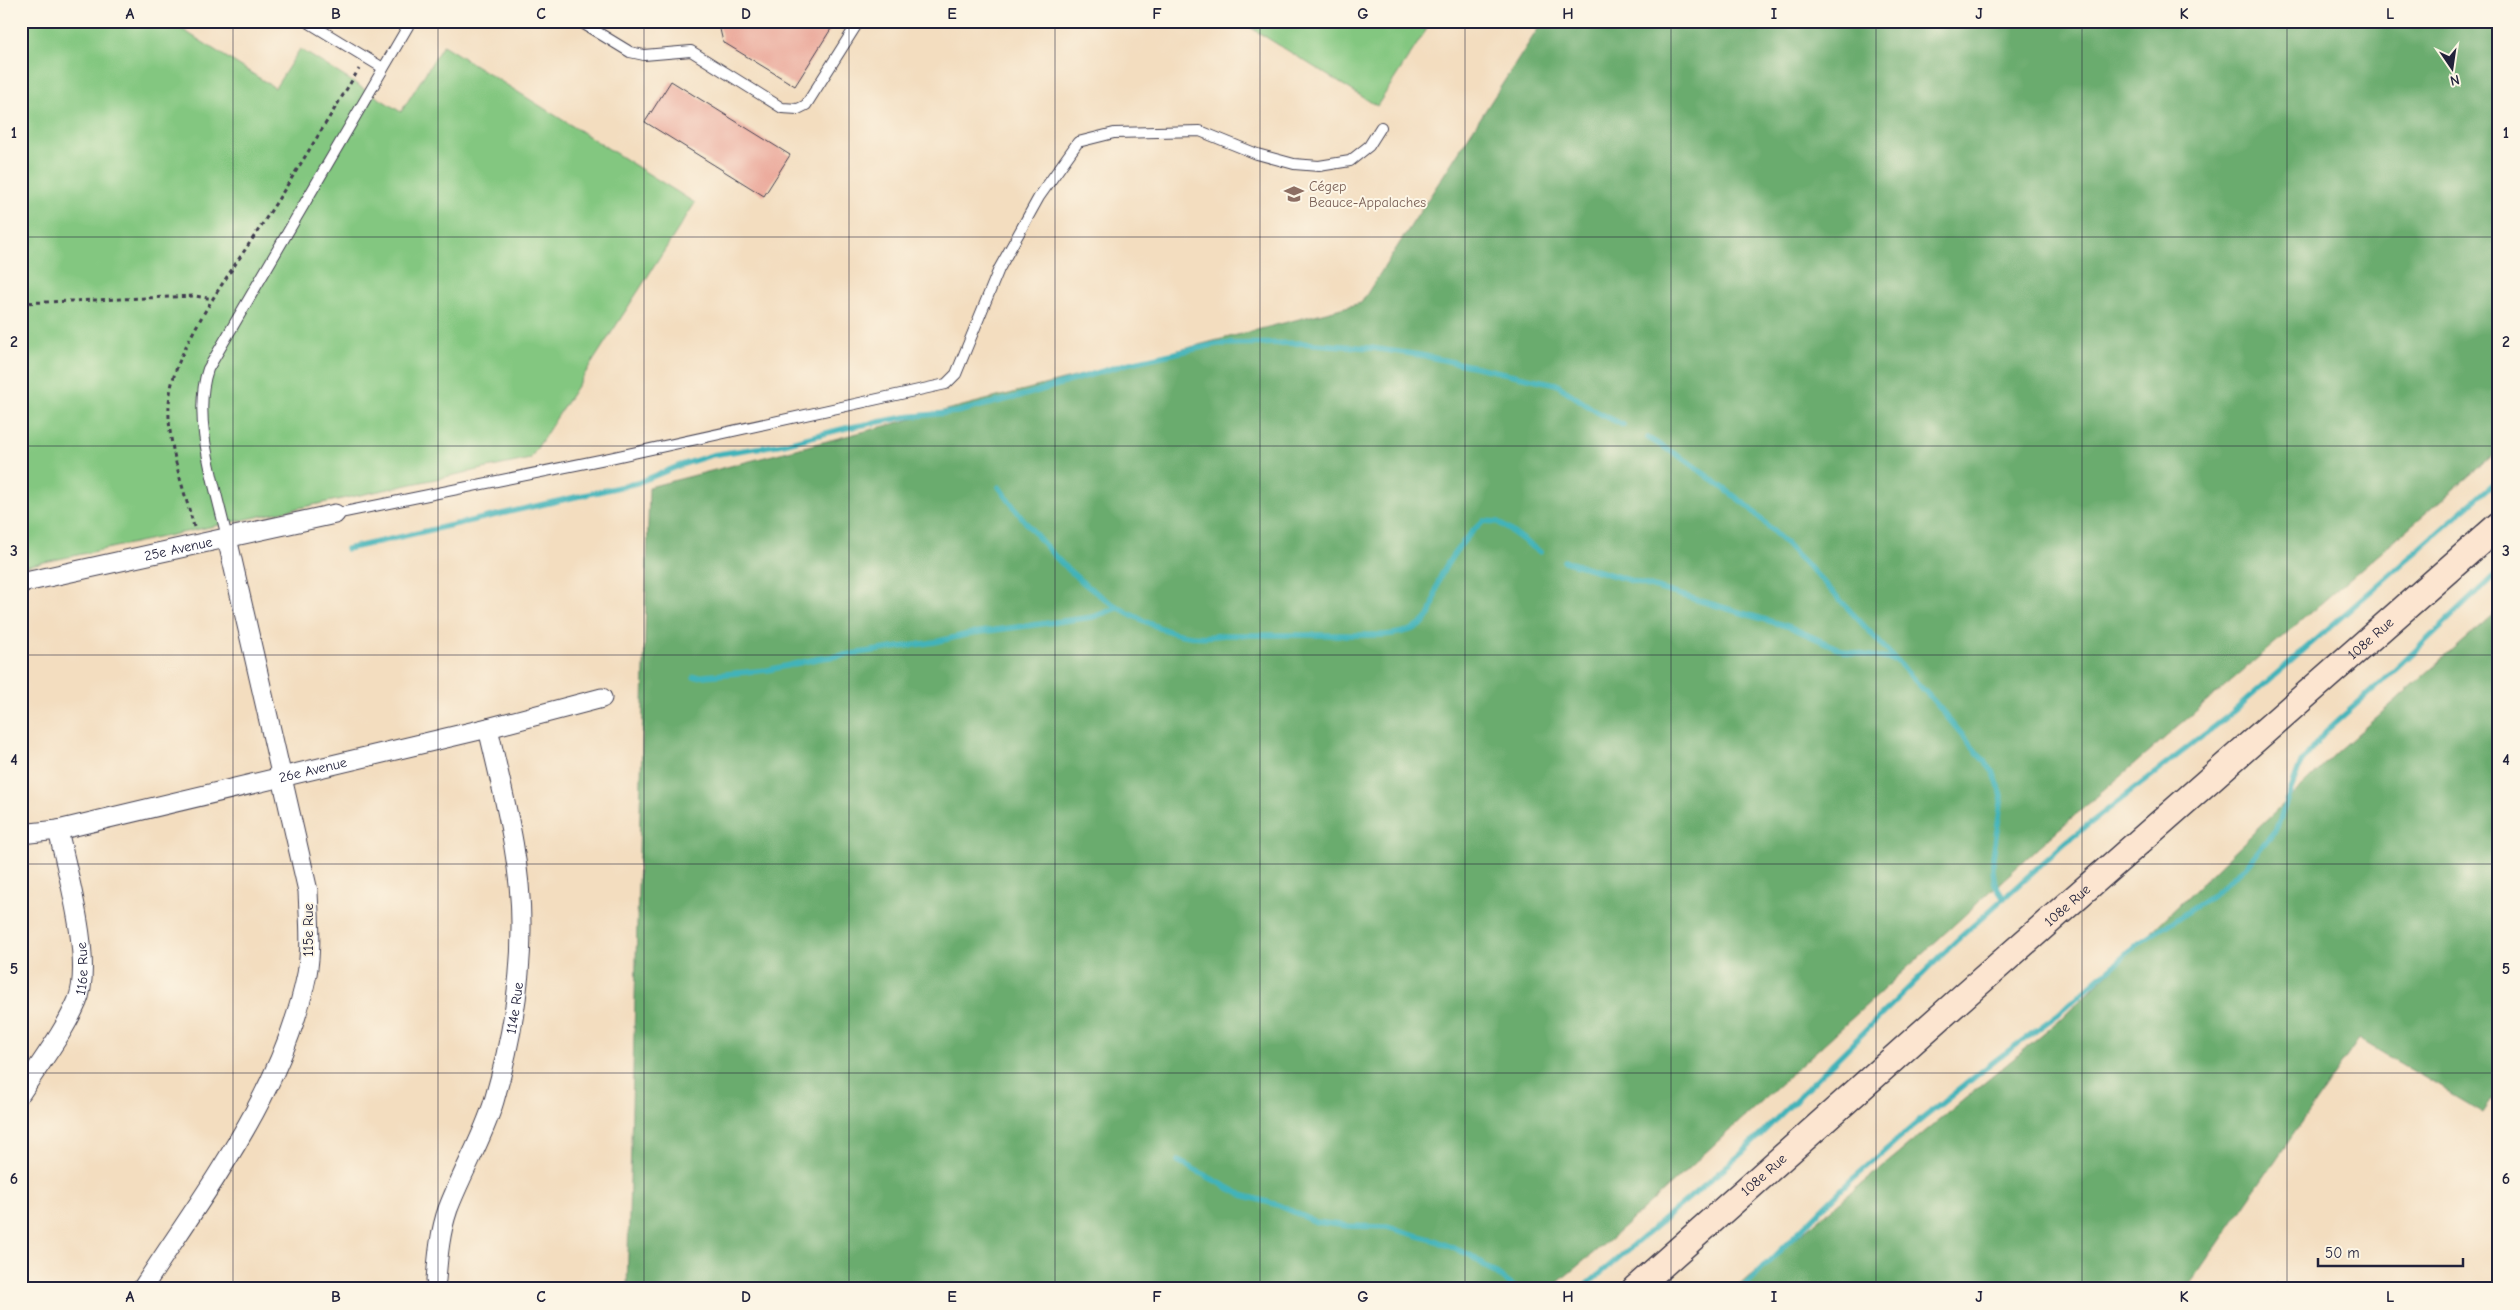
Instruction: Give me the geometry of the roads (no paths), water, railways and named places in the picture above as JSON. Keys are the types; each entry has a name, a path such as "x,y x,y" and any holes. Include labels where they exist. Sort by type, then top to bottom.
{"main road":[{"name":"108e Rue","path":"1635,1289 1979,982 2499,525"}],"street":[{"name":"25e Avenue","path":"21,582 334,514"},
{"name":"115e Rue","path":"142,1289 246,1126 276,1070 297,1014 307,973 310,938 308,890 227,538"},
{"name":"26e Avenue","path":"21,834 58,830 283,775 488,728 602,698"},
{"name":"114e Rue","path":"436,1280 440,1241 448,1209 473,1155 493,1102 507,1048 519,978 522,928 512,834 488,728"},
{"name":"116e Rue","path":"21,1092 60,1033 78,1000 82,980 83,964 74,905 58,830"}],"lane":[{"path":"306,21 384,68"},
{"path":"227,538 202,422 202,386 220,348 411,21"},
{"path":"578,21 630,52 651,55 691,51 782,108 798,108 806,105 860,21"},
{"path":"334,514 610,458 946,384 956,374 999,269 1030,212 1039,196 1078,142 1114,133 1200,131 1257,154 1294,164 1319,166 1350,160 1369,146 1381,127"}],"waterway":[{"path":"347,549 637,483 712,455 783,444 846,428 905,417 957,412 1028,394 1126,364 1217,344 1301,343 1371,348 1420,355 1556,384 1597,412 1623,425"},
{"path":"1648,438 1687,461 1749,507 1815,573 1933,700 1994,773 2002,796 1993,857 1993,871 1995,884 2004,898"},
{"path":"1582,1289 1742,1153 1956,941 2066,842 2227,717 2499,479"},
{"path":"999,487 1029,527 1078,579 1117,607 1140,619 1171,632 1190,636 1384,635 1399,633 1414,629 1426,620 1433,606 1439,580 1448,563 1464,541 1483,521 1498,522 1540,552"},
{"path":"1564,561 1790,627 1846,652 1896,660"},
{"path":"1741,1289 1849,1182 1912,1127 1996,1060 2057,1015 2139,943 2211,897 2246,866 2276,829 2301,763 2326,731 2395,670 2499,571"},
{"path":"694,677 768,670 816,659 935,642 973,633 1093,617 1117,608"},
{"path":"1178,1161 1242,1195 1278,1205 1316,1222 1348,1226 1387,1227 1437,1241 1470,1255 1517,1289"}],"place":[{"name":"Cégep Beauce-Appalaches","path":"1294,194"}]}
